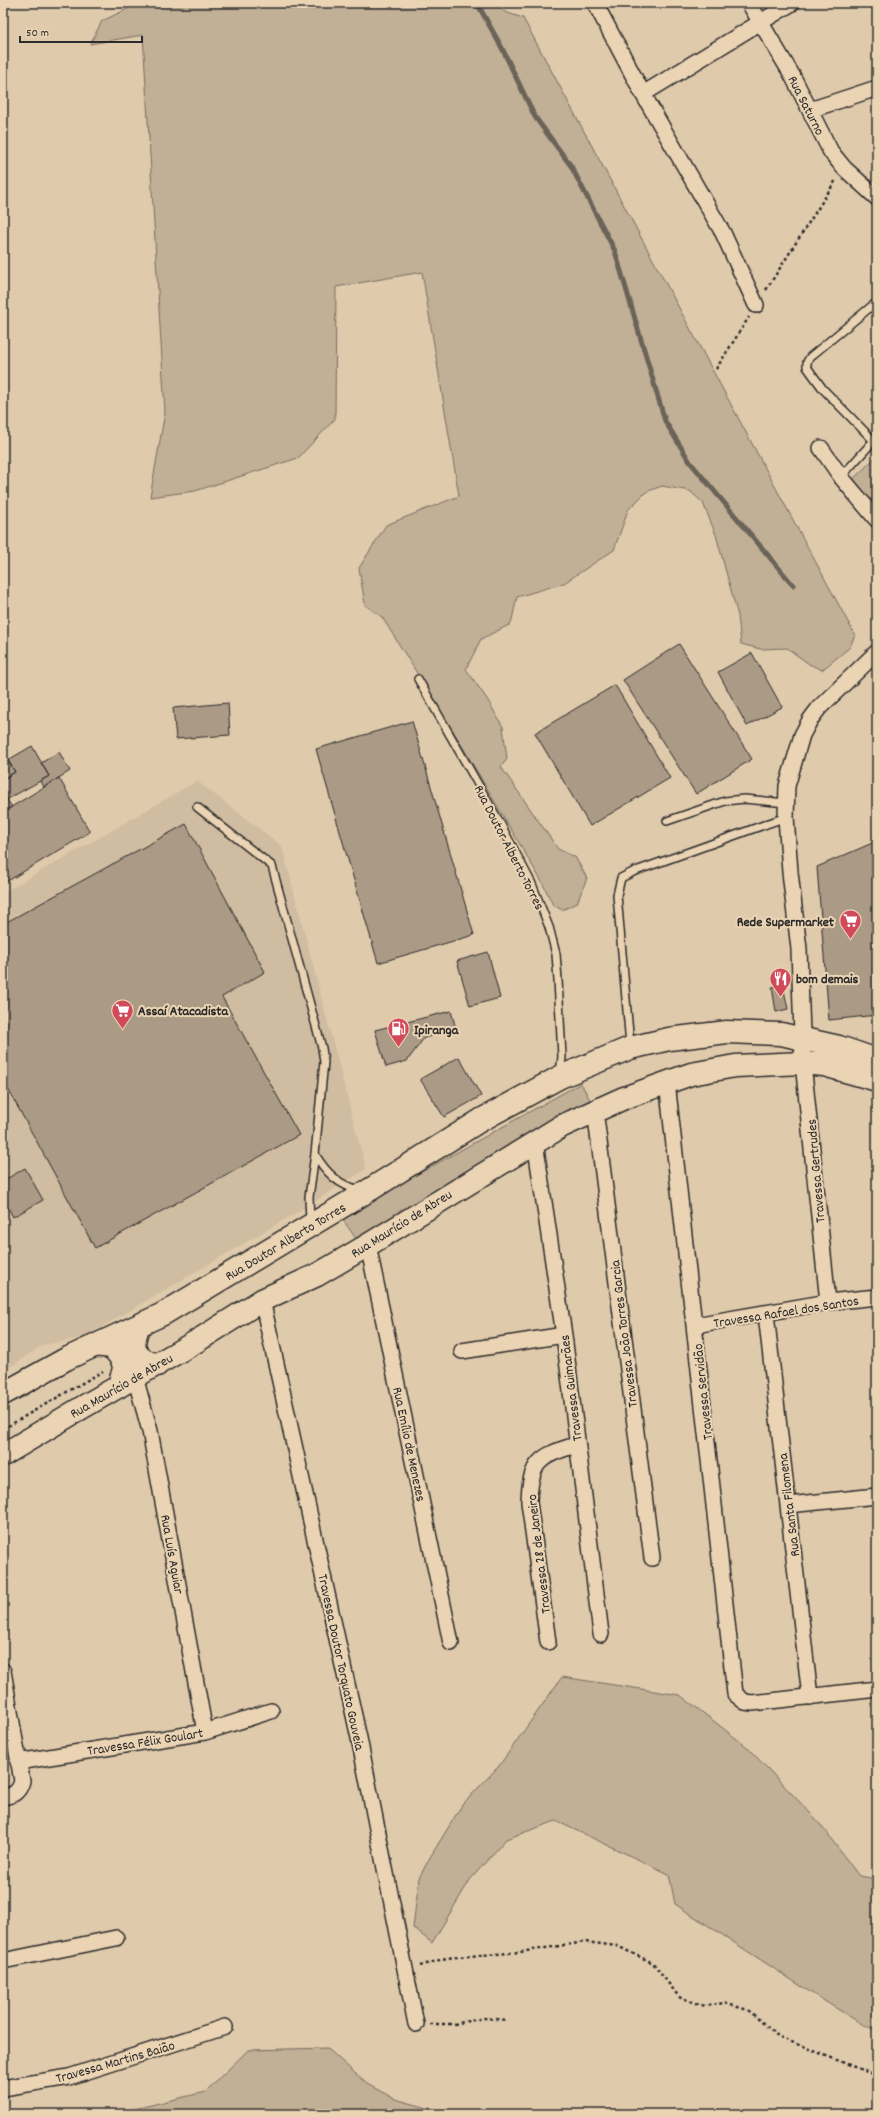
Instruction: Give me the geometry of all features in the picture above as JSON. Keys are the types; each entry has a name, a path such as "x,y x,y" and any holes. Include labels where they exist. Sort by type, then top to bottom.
{"main road":[{"name":"Rua Doutor Alberto Torres","path":"3,1394 94,1345 163,1314 371,1189 481,1120 560,1076 630,1048 669,1040 727,1032 781,1034 839,1047 877,1060"},
{"name":"Rua Maurício de Abreu","path":"3,1455 157,1365 262,1300 317,1274 368,1245 535,1142 562,1126 595,1110 691,1074 735,1066 814,1064 877,1080"},
{"path":"139,1325 134,1338 135,1352 143,1361 157,1365"},
{"path":"94,1345 112,1347 123,1359 127,1382"}],"street":[{"path":"595,3 643,94 722,233 756,305"},
{"name":"Rua Saturno","path":"749,3 761,21 810,110 831,152 844,168 877,198"},
{"path":"643,94 792,3"},
{"path":"810,110 877,88"},
{"path":"821,448 841,477 877,520"},
{"name":"Travessa Gertrudes","path":"828,1302 814,1064 801,1039 799,950 790,872 786,810 787,786 802,735 810,720 819,708 877,652"},
{"name":"Travessa Servidão","path":"667,1082 735,1694 740,1699 752,1703 810,1697"},
{"name":"Travessa João Torres Garcia","path":"595,1110 652,1558"},
{"name":"Travessa Guimarães","path":"535,1142 564,1335 576,1445 580,1464 601,1634"},
{"name":"Rua Emílio de Menezes","path":"368,1245 451,1643"},
{"name":"Travessa Rafael dos Santos","path":"695,1325 766,1314 828,1302 877,1297"},
{"name":"Travessa Doutor Torquato Gouveia","path":"262,1300 359,1738 416,2024"},
{"name":"Rua Santa Filomena","path":"766,1314 810,1697"},
{"path":"462,1351 564,1335"},
{"name":"Rua Luís Aguiar","path":"127,1382 150,1431 205,1732"},
{"name":"Travessa 28 de Janeiro","path":"548,1642 529,1502 530,1480 535,1467 544,1458 576,1445"},
{"path":"788,1505 877,1496"},
{"path":"3,1671 22,1781 19,1790 12,1796 3,1797"},
{"path":"810,1697 877,1689"},
{"name":"Travessa Félix Goulart","path":"18,1762 205,1732 271,1711"},
{"path":"3,1961 116,1938"},
{"name":"Travessa Martins Baião","path":"3,2088 69,2077 225,2028"}],"lane":[{"path":"841,477 875,439 823,389 807,367 807,362 810,357 873,305"},
{"name":"Rua Doutor Alberto Torres","path":"418,678 500,823 532,884 549,927 556,954 558,980 562,1057 560,1076"},
{"path":"667,821 725,801 744,799 786,810"},
{"path":"197,807 272,866 322,1048 324,1062 315,1154 309,1197 310,1225"},
{"path":"630,1048 617,895 621,878 786,810"},
{"path":"315,1154 323,1168 351,1188 371,1189"}],"path":[{"path":"716,369 844,168"},
{"path":"3,1429 123,1359"},
{"path":"406,1970 446,1958 520,1952 585,1942 617,1946 652,1963 679,1996 705,2006 724,2003 748,2010 779,2037 877,2076"},
{"path":"416,2024 454,2024 484,2018 506,2020"},
{"path":"797,2114 877,2112"}],"shaded area":[{"path":"140,3 497,3 505,12 523,18 855,635 850,647 822,670 809,664 787,648 760,649 741,644 738,616 716,535 703,503 690,491 662,486 646,492 628,510 614,550 564,583 517,597 511,624 481,639 466,669 487,699 503,727 507,759 501,767 558,849 575,857 587,878 577,903 562,910 553,905 542,882 458,739 382,617 365,605 359,568 386,525 459,496 422,272 336,287 335,419 298,458 195,491 150,497 165,412 143,35 90,44 102,21"},
{"path":"877,456 877,508 851,481"},
{"path":"197,781 282,846 366,1169 299,1211 83,1338 43,1345 3,1372 3,893"},
{"path":"581,1083 591,1102 359,1243 341,1217"},
{"path":"562,1677 680,1695 746,1746 816,1819 859,1876 877,1879 877,2030 865,2026 813,1994 675,1904 669,1874 556,1821 506,1839 470,1880 432,1943 413,1928 419,1878 429,1859 462,1805 499,1766"},
{"path":"327,2048 367,2084 395,2099 435,2110 467,2114 126,2114 130,2110 205,2092 248,2050"}],"building":[{"path":"679,644 752,759 696,794 623,680"},
{"path":"752,653 782,707 747,726 718,672"},
{"path":"615,685 670,778 590,826 535,733"},
{"path":"228,703 230,735 176,739 173,708"},
{"path":"412,721 474,935 378,963 316,749"},
{"path":"32,746 49,776 6,800 3,794 3,779 15,772 8,760"},
{"path":"59,752 70,771 44,787 41,781 49,776 41,763"},
{"path":"3,753 15,772 3,779"},
{"path":"59,778 90,832 6,882 3,877 3,812"},
{"path":"3,794 12,807 3,812"},
{"name":"Assaí Atacadista","path":"186,824 265,972 222,997 299,1135 95,1248 3,1080 3,924"},
{"name":"Rede Supermarket","path":"877,841 877,1015 829,1020 817,867"},
{"name":"Ipiranga","path":"488,952 500,998 470,1006 457,961"},
{"name":"bom demais","path":"783,986 788,1009 776,1012 772,987"},
{"name":"Ipiranga","path":"451,1011 456,1029 424,1038 407,1061 386,1067 375,1030"},
{"name":"Ipiranga","path":"459,1057 481,1096 444,1117 420,1079"},
{"path":"25,1168 43,1200 13,1217 3,1198 3,1181"}],"waterway":[{"path":"477,3 502,48 535,117 571,166 615,251 665,421 690,462 793,585"}],"place":[{"name":"Rede Supermarket","path":"850,940"},
{"name":"bom demais","path":"780,998"},
{"name":"Assaí Atacadista","path":"122,1030"},
{"name":"Ipiranga","path":"398,1048"}]}
